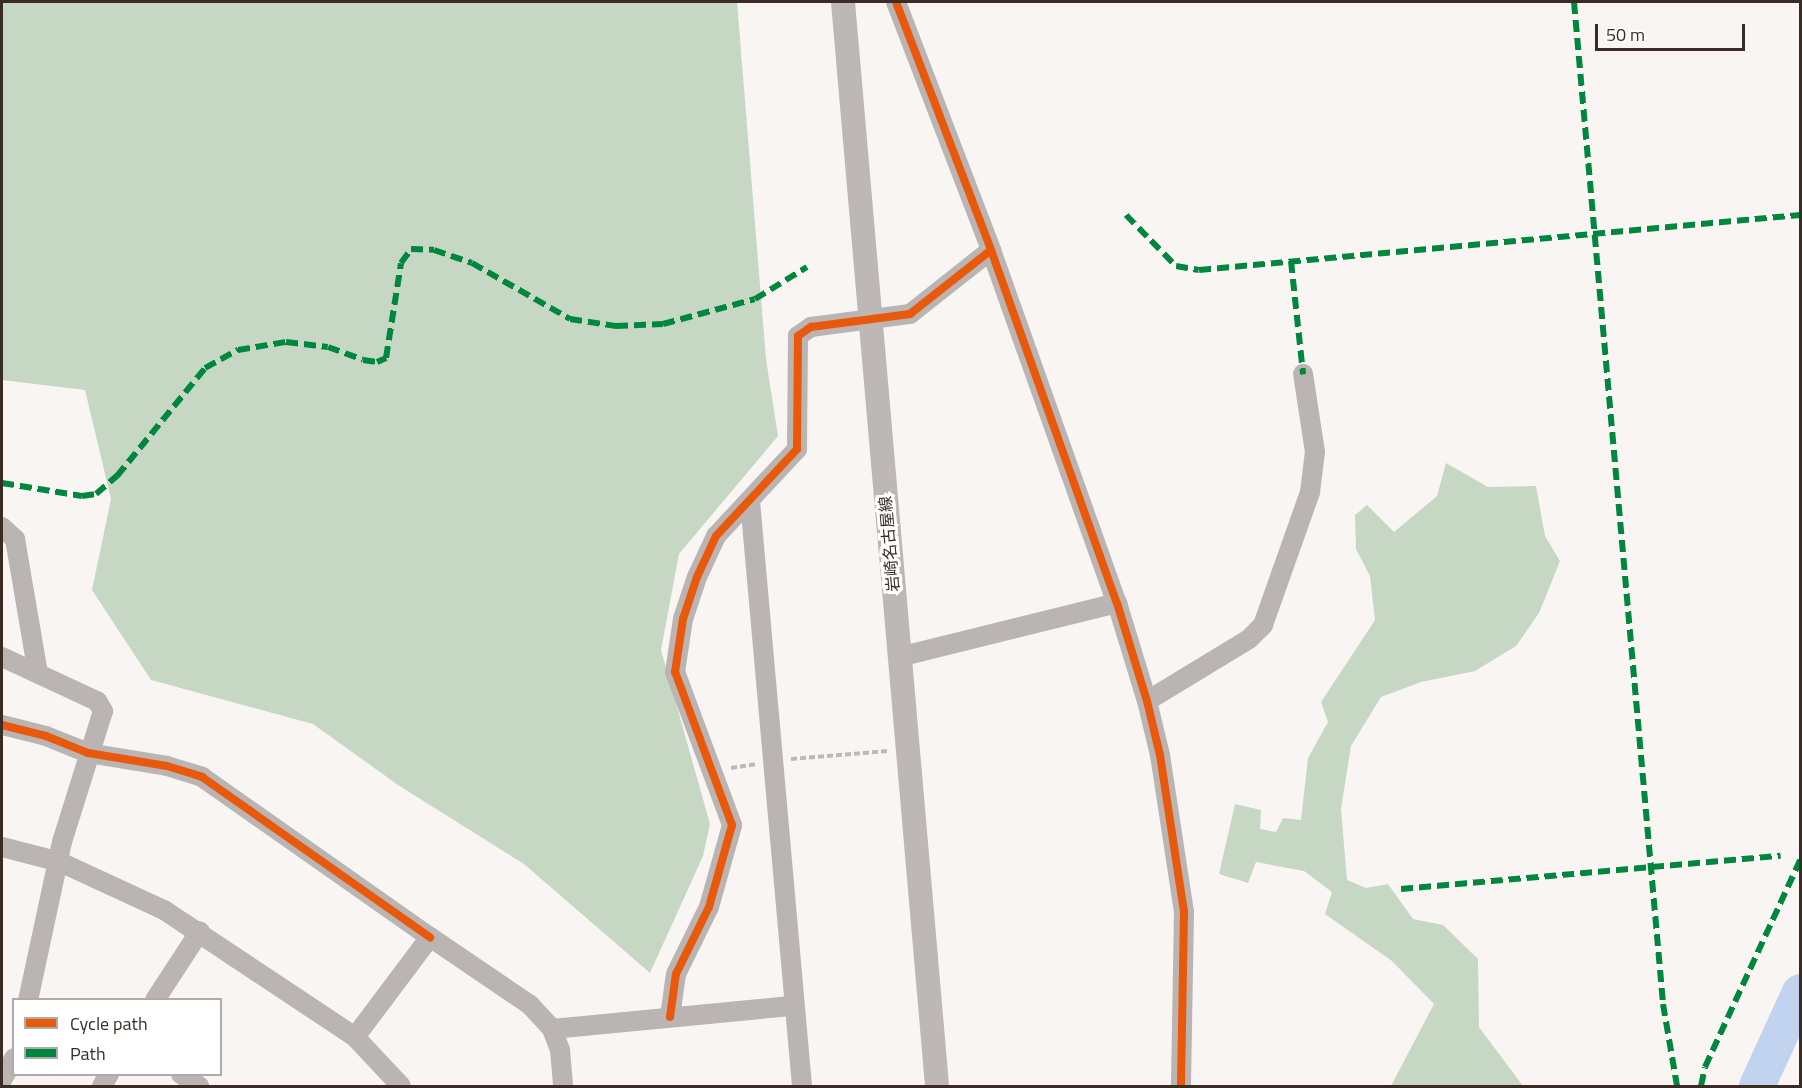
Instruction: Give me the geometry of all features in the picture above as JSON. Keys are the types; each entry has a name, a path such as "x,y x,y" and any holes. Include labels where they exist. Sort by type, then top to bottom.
{"main road":[{"name":"岩崎名古屋線","path":"843,2 937,1086"}],"street":[{"path":"896,2 991,250 1117,603 1147,701 1160,755 1184,912 1181,1086"},
{"path":"670,1017 676,974 709,907 732,825 675,672 677,649 697,577 716,536 750,501 800,442 798,336 811,327 871,321 918,310 991,250"},
{"path":"1147,701 1250,639 1263,625 1310,492 1315,452 1303,374"},
{"path":"750,501 792,1006 802,1086"},
{"path":"2,527 15,539 38,673"},
{"path":"899,657 1117,603"},
{"path":"2,657 97,701 103,711 62,842 60,862 28,998"},
{"path":"2,725 88,753 174,768 202,777 530,1005 552,1029 560,1050 563,1086"},
{"path":"2,847 60,862 117,886 200,931 355,1037 401,1086"},
{"path":"156,998 200,931"},
{"path":"355,1037 430,937"},
{"path":"552,1029 792,1006"},
{"path":"2,1080 12,1062"},
{"path":"184,1076 199,1086"}],"path":[{"path":"711,772 773,761 907,749"}],"green space":[{"path":"2,2 737,2 766,359 778,436 679,554 661,650 710,824 703,856 650,973 524,864 398,785 313,724 151,680 92,590 111,499 85,390 2,380"},
{"path":"1446,463 1488,487 1536,486 1545,536 1560,561 1539,613 1516,646 1475,671 1421,682 1381,697 1351,746 1341,809 1347,880 1366,888 1388,884 1413,919 1443,925 1478,959 1479,1027 1523,1086 1391,1086 1434,1004 1392,961 1325,914 1332,892 1304,871 1256,862 1248,883 1219,874 1235,804 1261,810 1260,829 1276,832 1283,818 1301,820 1308,758 1328,722 1321,702 1375,620 1370,576 1356,549 1355,515 1367,505 1394,532 1437,496"}],"waterway":[{"path":"1757,1086 1800,992"}],"marked path":[{"path":"1574,2 1663,1004 1677,1086"},
{"path":"1126,215 1176,266 1199,270 1800,215"},
{"path":"2,483 82,496 96,494 117,476 205,368 238,350 286,342 328,347 363,360 377,362 386,358 401,263 411,249 434,250 472,263 570,319 616,326 663,324 755,299 807,267"},
{"path":"1291,261 1303,374"},
{"path":"1401,889 1781,856"},
{"path":"1701,1086 1705,1067 1800,860"}],"cycle path":[{"path":"896,2 991,250 1117,603 1147,701 1160,755 1184,912 1181,1086"},
{"path":"670,1017 676,974 709,907 732,825 675,672 683,619 697,577 716,536 797,449 798,336 811,327 910,314 991,250"},
{"path":"2,725 46,736 88,753 167,766 202,777 430,937"}]}
